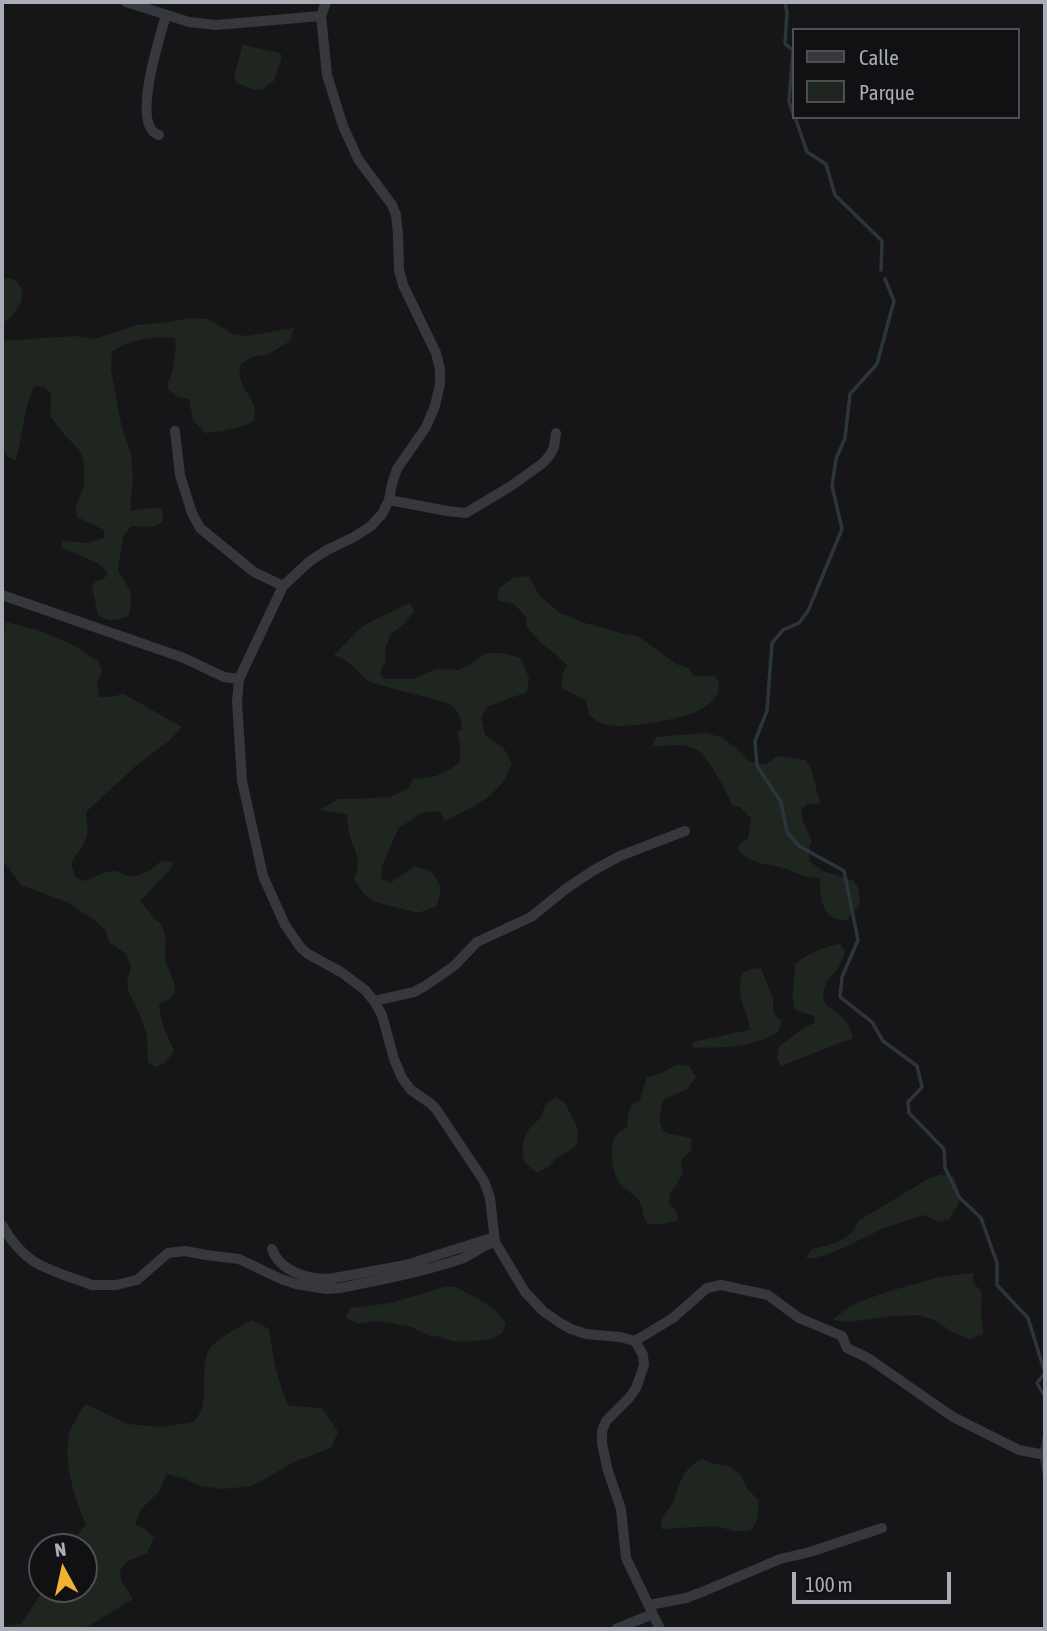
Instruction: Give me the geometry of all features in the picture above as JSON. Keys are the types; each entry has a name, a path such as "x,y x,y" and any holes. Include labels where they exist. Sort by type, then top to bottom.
{"street":[{"path":"126,2 189,22 216,25 321,16"},
{"path":"326,2 321,16 327,75 343,126 362,167 392,205 396,215 401,278 436,353 440,384 426,427 397,470 389,500 382,514 371,526 310,561 283,586 239,679 237,702 242,781 259,861 285,925 308,954 341,972 365,990 374,1001 382,1015 402,1078 411,1090 436,1109 484,1181 490,1198 494,1239 525,1292 560,1324 586,1334 635,1341 643,1355 644,1365 636,1388 606,1422 602,1444 621,1509 626,1558 660,1629"},
{"path":"159,135 153,134 150,129 146,108 151,72 166,15"},
{"path":"174,431 180,474 192,513 200,528 254,572 283,586"},
{"path":"389,500 466,513 543,463 554,447 556,433"},
{"path":"2,594 184,658 224,677 239,679"},
{"path":"374,1001 414,992 425,986 454,966 477,942 531,917 594,870 620,856 685,831"},
{"path":"2,1225 14,1244 39,1265 101,1286 137,1280 168,1254 185,1251 239,1259 296,1284 326,1289 340,1288 433,1268 478,1251 494,1239"},
{"path":"272,1249 279,1261 291,1270 317,1279 329,1279 407,1265 494,1239"},
{"path":"635,1341 673,1318 707,1288 716,1285 730,1286 768,1295 799,1318 842,1336 847,1348 868,1358 953,1417 1019,1450 1041,1454"},
{"path":"616,1629 651,1610 780,1559 882,1528"}],"green space":[{"path":"242,44 281,54 274,81 263,89 254,90 237,83 234,76"},
{"path":"2,277 14,280 19,285 22,297 17,310 2,324"},
{"path":"190,318 208,319 233,334 247,336 294,328 290,341 269,354 251,357 240,365 242,383 253,402 254,421 237,428 205,433 193,420 189,399 177,397 168,389 167,383 175,358 175,338 142,339 112,352 111,370 121,423 131,455 133,477 130,511 160,507 163,522 153,527 131,526 123,537 118,571 130,592 130,608 128,616 109,620 98,615 92,586 108,574 94,561 61,547 62,541 88,543 104,538 104,530 77,517 75,508 84,486 81,452 50,416 51,394 44,387 34,386 27,406 16,461 9,458 5,452 2,453 2,341 75,336 94,339 137,325"},
{"path":"529,576 539,595 560,613 585,623 638,636 676,664 688,668 693,676 715,676 719,683 718,694 699,710 677,718 622,726 599,722 589,715 586,701 562,688 562,675 567,665 527,627 526,617 514,604 497,600 499,588 513,578"},
{"path":"410,603 414,611 405,623 391,634 386,646 385,662 380,673 384,679 414,679 436,669 460,670 487,653 521,658 529,678 527,692 489,706 481,716 485,735 503,747 512,764 501,785 485,799 445,821 439,811 421,813 398,829 382,866 381,878 390,883 415,866 431,871 441,887 437,906 418,913 372,901 363,893 354,880 358,862 349,833 347,814 320,810 338,799 390,797 409,788 413,778 438,775 460,762 457,733 462,729 462,724 454,708 447,703 369,682 347,661 334,655 359,629"},
{"path":"6,622 58,638 99,662 102,671 97,683 99,697 124,694 182,727 86,812 86,839 71,863 75,877 86,881 111,871 136,876 161,861 174,862 170,870 140,901 161,924 166,938 165,960 174,982 175,993 159,1004 162,1022 174,1051 165,1063 155,1067 148,1062 147,1036 129,993 127,983 131,966 126,954 109,942 106,931 93,919 67,902 21,885 2,861 2,633"},
{"path":"706,733 721,737 750,762 766,764 778,756 805,760 811,768 820,803 808,804 801,810 812,841 809,844 809,861 823,871 852,880 858,887 860,904 847,920 838,919 827,912 822,900 819,877 806,877 756,862 738,850 741,842 748,839 751,819 740,807 732,805 716,774 700,752 686,746 652,747 656,737"},
{"path":"840,944 845,951 838,969 827,982 823,997 827,1005 846,1021 853,1038 781,1066 777,1058 779,1047 815,1022 814,1016 795,1010 795,964 816,951"},
{"path":"761,968 773,999 773,1012 782,1020 778,1032 747,1044 693,1048 693,1042 749,1030 740,995 741,976 751,969"},
{"path":"676,1065 689,1066 696,1077 687,1089 663,1100 660,1121 663,1130 668,1133 692,1139 691,1151 681,1160 683,1174 670,1194 669,1203 677,1214 678,1221 648,1224 639,1201 618,1180 612,1159 613,1144 619,1132 627,1128 630,1107 640,1100 647,1077"},
{"path":"556,1097 565,1103 578,1129 577,1144 537,1173 524,1162 524,1139 529,1129 541,1117 545,1105"},
{"path":"939,1175 953,1176 958,1189 959,1202 950,1219 939,1222 924,1215 882,1229 823,1256 806,1258 812,1249 845,1238 851,1234 858,1221"},
{"path":"973,1273 973,1282 982,1293 983,1334 970,1339 952,1332 935,1320 917,1315 848,1322 832,1320 852,1305 886,1292 939,1277"},
{"path":"445,1287 457,1287 496,1311 506,1324 502,1333 491,1339 453,1341 438,1336 432,1337 411,1327 378,1321 357,1324 346,1318 350,1308 390,1303"},
{"path":"252,1320 269,1329 278,1378 289,1406 322,1408 338,1432 331,1448 296,1461 252,1486 223,1489 201,1486 167,1474 158,1493 141,1509 135,1524 154,1538 147,1553 128,1561 120,1569 121,1580 133,1599 84,1629 2,1629 2,1626 21,1624 35,1603 98,1603 98,1533 79,1533 86,1525 71,1481 68,1457 70,1430 85,1404 128,1424 162,1427 194,1422 202,1408 207,1354 213,1345"},
{"path":"702,1459 728,1466 740,1474 748,1490 759,1500 757,1521 750,1531 734,1531 716,1526 661,1529 663,1517 673,1502 682,1477 692,1465"}],"waterway":[{"path":"785,2 785,44 792,49"},
{"path":"792,63 789,101 792,111"},
{"path":"796,119 807,152 826,164 835,195 882,241 881,270"},
{"path":"885,279 894,301 877,364 850,394 845,438 836,459 832,486 842,529 808,611 799,623 783,630 772,643 767,711 755,741 757,766 781,802 787,832 799,846 844,871 858,940 842,977 840,997 872,1022 883,1041 917,1066 922,1087 908,1102 909,1113 944,1149 945,1168 959,1197 981,1218 997,1263 997,1285 1028,1318 1045,1373 1037,1383 1045,1397"},
{"path":"1045,1434 1041,1454 1045,1478"}]}
